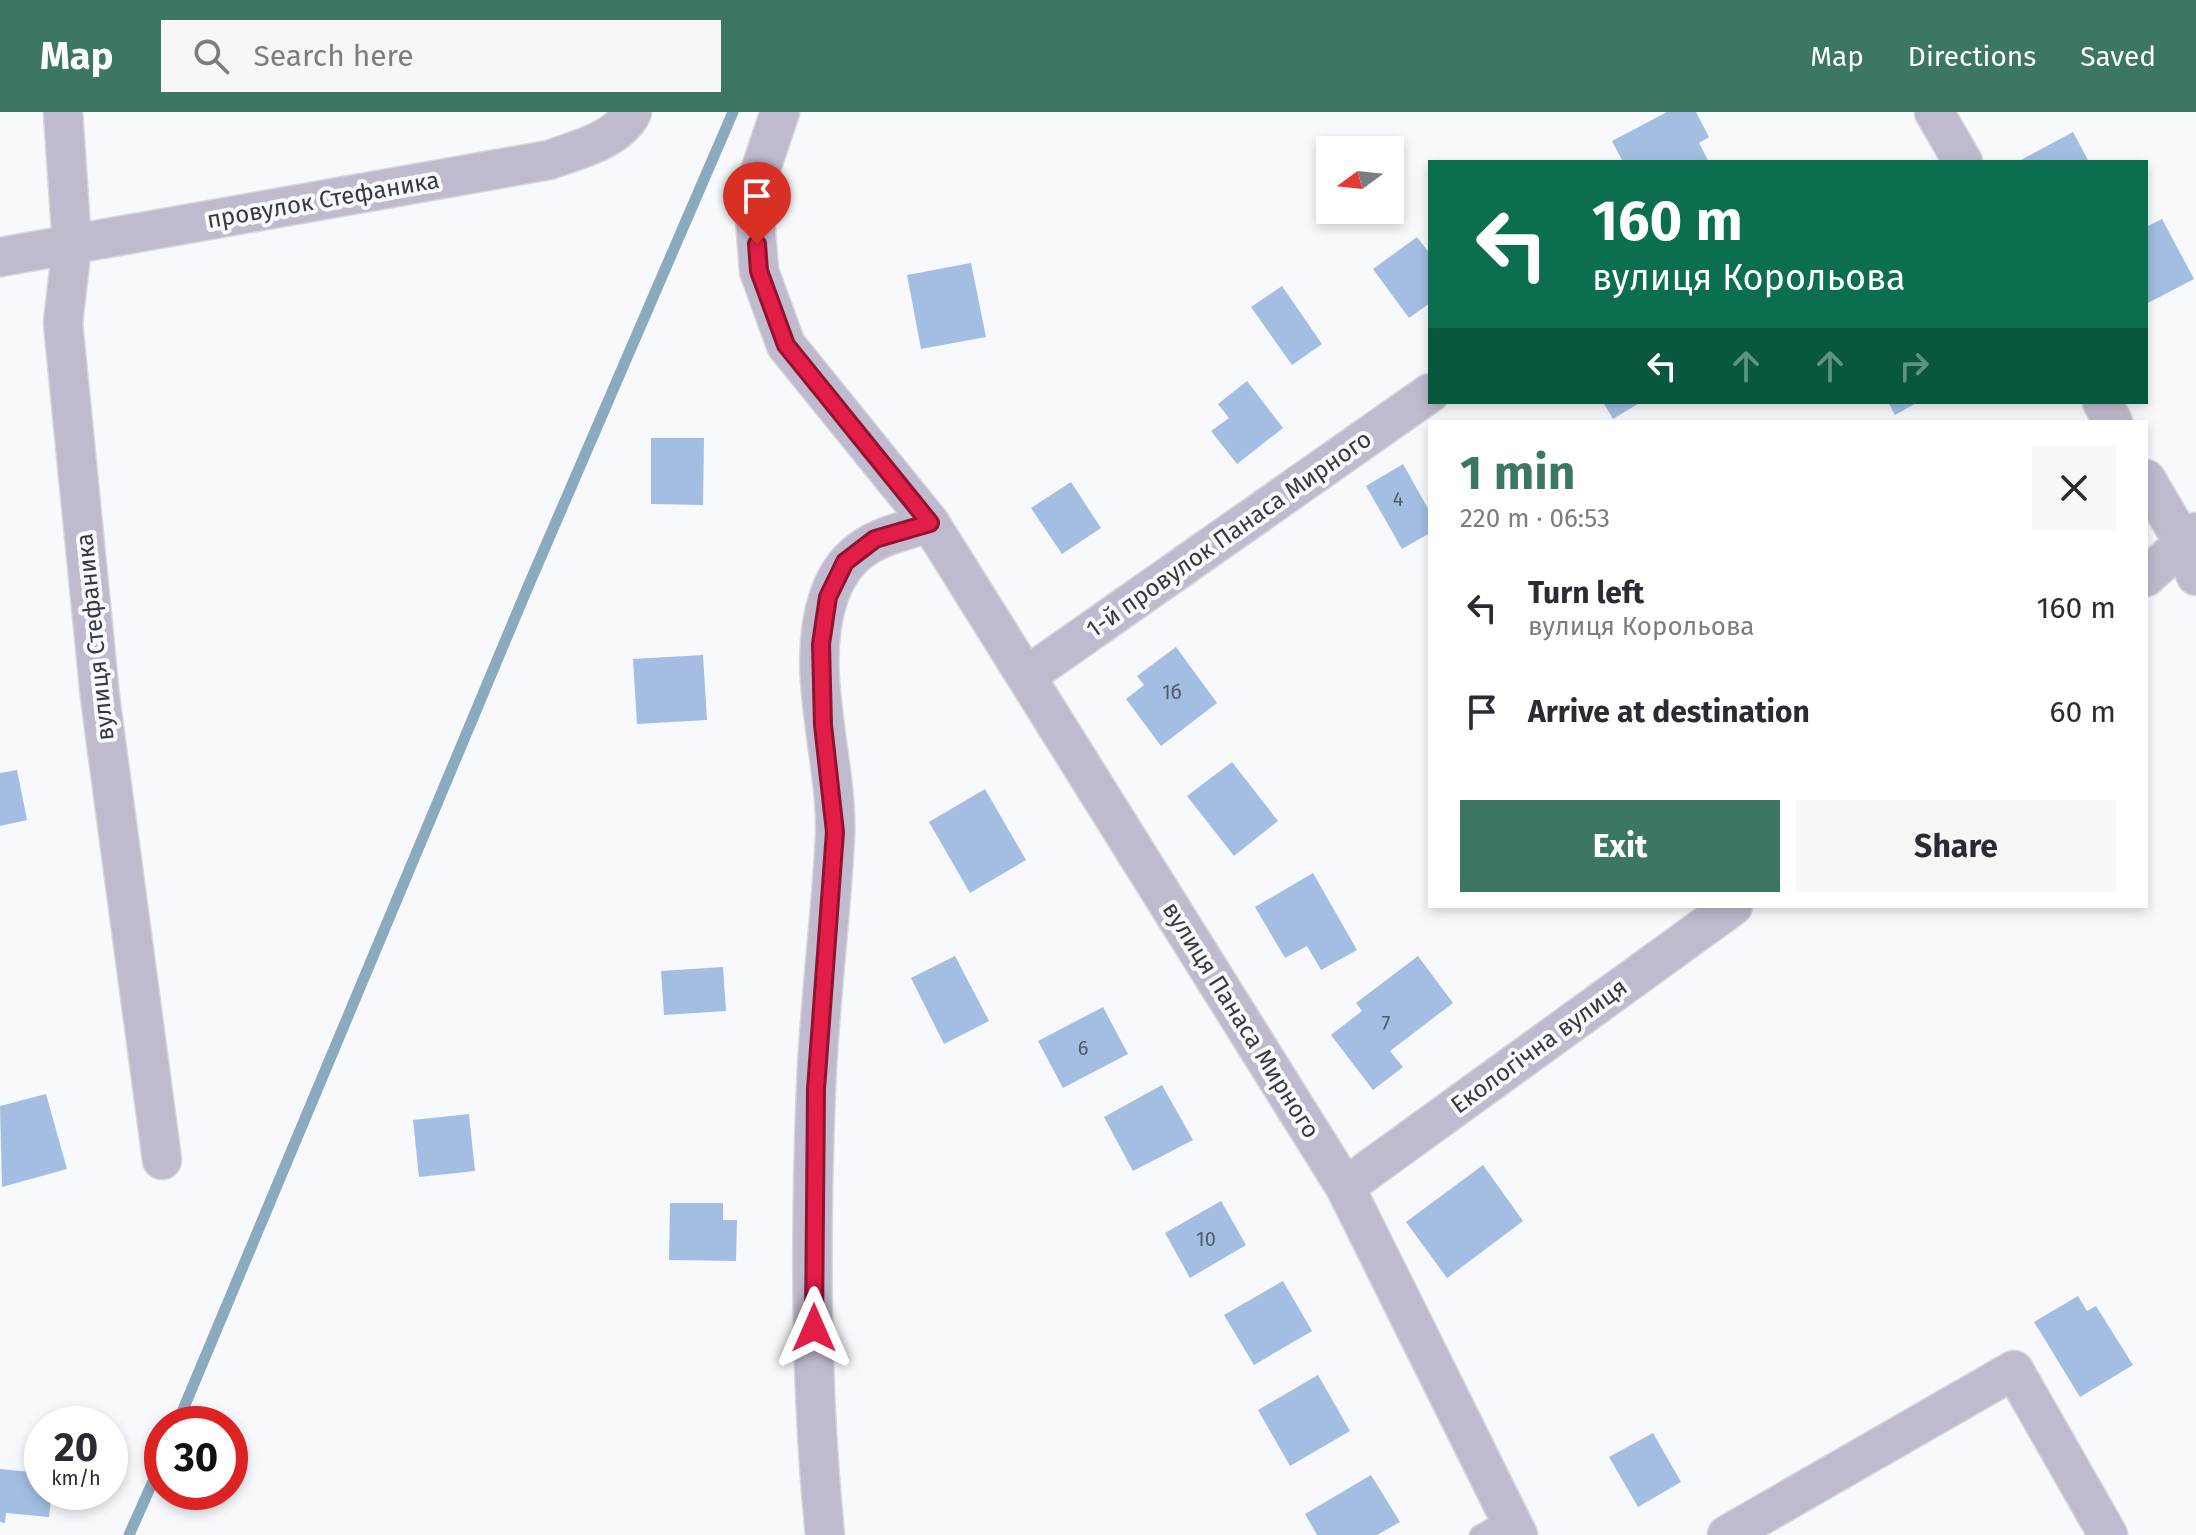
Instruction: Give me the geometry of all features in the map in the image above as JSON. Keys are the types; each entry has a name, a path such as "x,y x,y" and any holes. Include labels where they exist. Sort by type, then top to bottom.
{"street":[{"name":"вулиця Стефаника","path":"63,112 72,245 63,323 98,682 162,1160"},
{"name":"провулок Стефаника","path":"0,257 549,160 594,144 628,120 632,112"},
{"name":"вулиця Панаса Мирного","path":"780,112 753,192 759,271 786,345 930,523 1028,675 1345,1187 1502,1530"},
{"path":"1934,112 1962,160"},
{"name":"1-й провулок Панаса Мирного","path":"1028,675 1428,394"},
{"path":"2148,482 2192,550 2148,576"},
{"path":"825,1535 813,1417 816,1089 835,832 823,725 821,644 828,597 845,562 875,539 930,523"},
{"name":"Екологічна вулиця","path":"1345,1187 1730,908"},
{"path":"1727,1535 2014,1370 2108,1535"}],"building":[{"path":"1667,112 1696,112 1709,137 1699,143 1708,160 1622,160 1612,141"},
{"path":"2073,132 2088,160 2021,160"},
{"path":"2162,219 2194,279 2148,303 2148,226"},
{"path":"1417,237 1428,251 1428,304 1409,318 1373,269"},
{"path":"971,263 986,337 921,349 907,275"},
{"path":"1282,286 1322,344 1292,365 1251,307"},
{"path":"1247,381 1283,428 1237,464 1211,431 1229,418 1218,404"},
{"path":"1604,404 1638,404 1613,419"},
{"path":"1889,404 1914,404 1895,415"},
{"path":"651,438 704,438 703,505 651,504"},
{"path":"1403,464 1428,508 1428,534 1402,549 1366,486"},
{"path":"1071,482 1101,528 1062,554 1031,508"},
{"path":"1176,647 1217,703 1161,746 1126,699 1144,685 1137,676"},
{"path":"703,655 707,720 637,724 633,659"},
{"path":"1232,762 1278,821 1234,856 1187,796"},
{"path":"17,770 27,820 0,826 0,773"},
{"path":"985,789 1026,860 970,893 929,822"},
{"path":"1313,873 1357,950 1321,970 1307,946 1285,958 1255,907"},
{"path":"955,956 989,1021 944,1044 911,978"},
{"path":"1418,956 1453,1003 1390,1051 1403,1067 1373,1090 1331,1035 1362,1011 1356,1003"},
{"path":"723,967 726,1011 664,1015 661,971"},
{"path":"1103,1007 1128,1054 1063,1088 1038,1041"},
{"path":"1162,1085 1193,1140 1133,1171 1104,1117"},
{"path":"46,1094 67,1169 2,1187 0,1106"},
{"path":"469,1114 475,1171 419,1177 413,1120"},
{"path":"1483,1165 1523,1221 1447,1278 1406,1222"},
{"path":"1221,1201 1246,1245 1190,1278 1165,1233"},
{"path":"670,1203 723,1203 723,1220 737,1220 736,1261 669,1260"},
{"path":"1283,1281 1312,1331 1254,1365 1224,1315"},
{"path":"2078,1296 2087,1311 2096,1306 2133,1365 2080,1397 2034,1322"},
{"path":"1318,1375 1350,1431 1290,1466 1258,1410"},
{"path":"1653,1433 1681,1482 1638,1507 1609,1457"},
{"path":"0,1469 24,1471 24,1510 50,1510 49,1517 6,1513 5,1523 0,1522"},
{"path":"1371,1475 1400,1522 1377,1535 1317,1535 1305,1514"}],"waterway":[{"path":"185,1406 527,589 733,112"},
{"path":"129,1535 144,1501"}],"route":[{"path":"757,244 759,271 786,345 930,523 875,539 845,562 828,597 821,644 823,725 835,832 816,1089 814,1328"}]}
